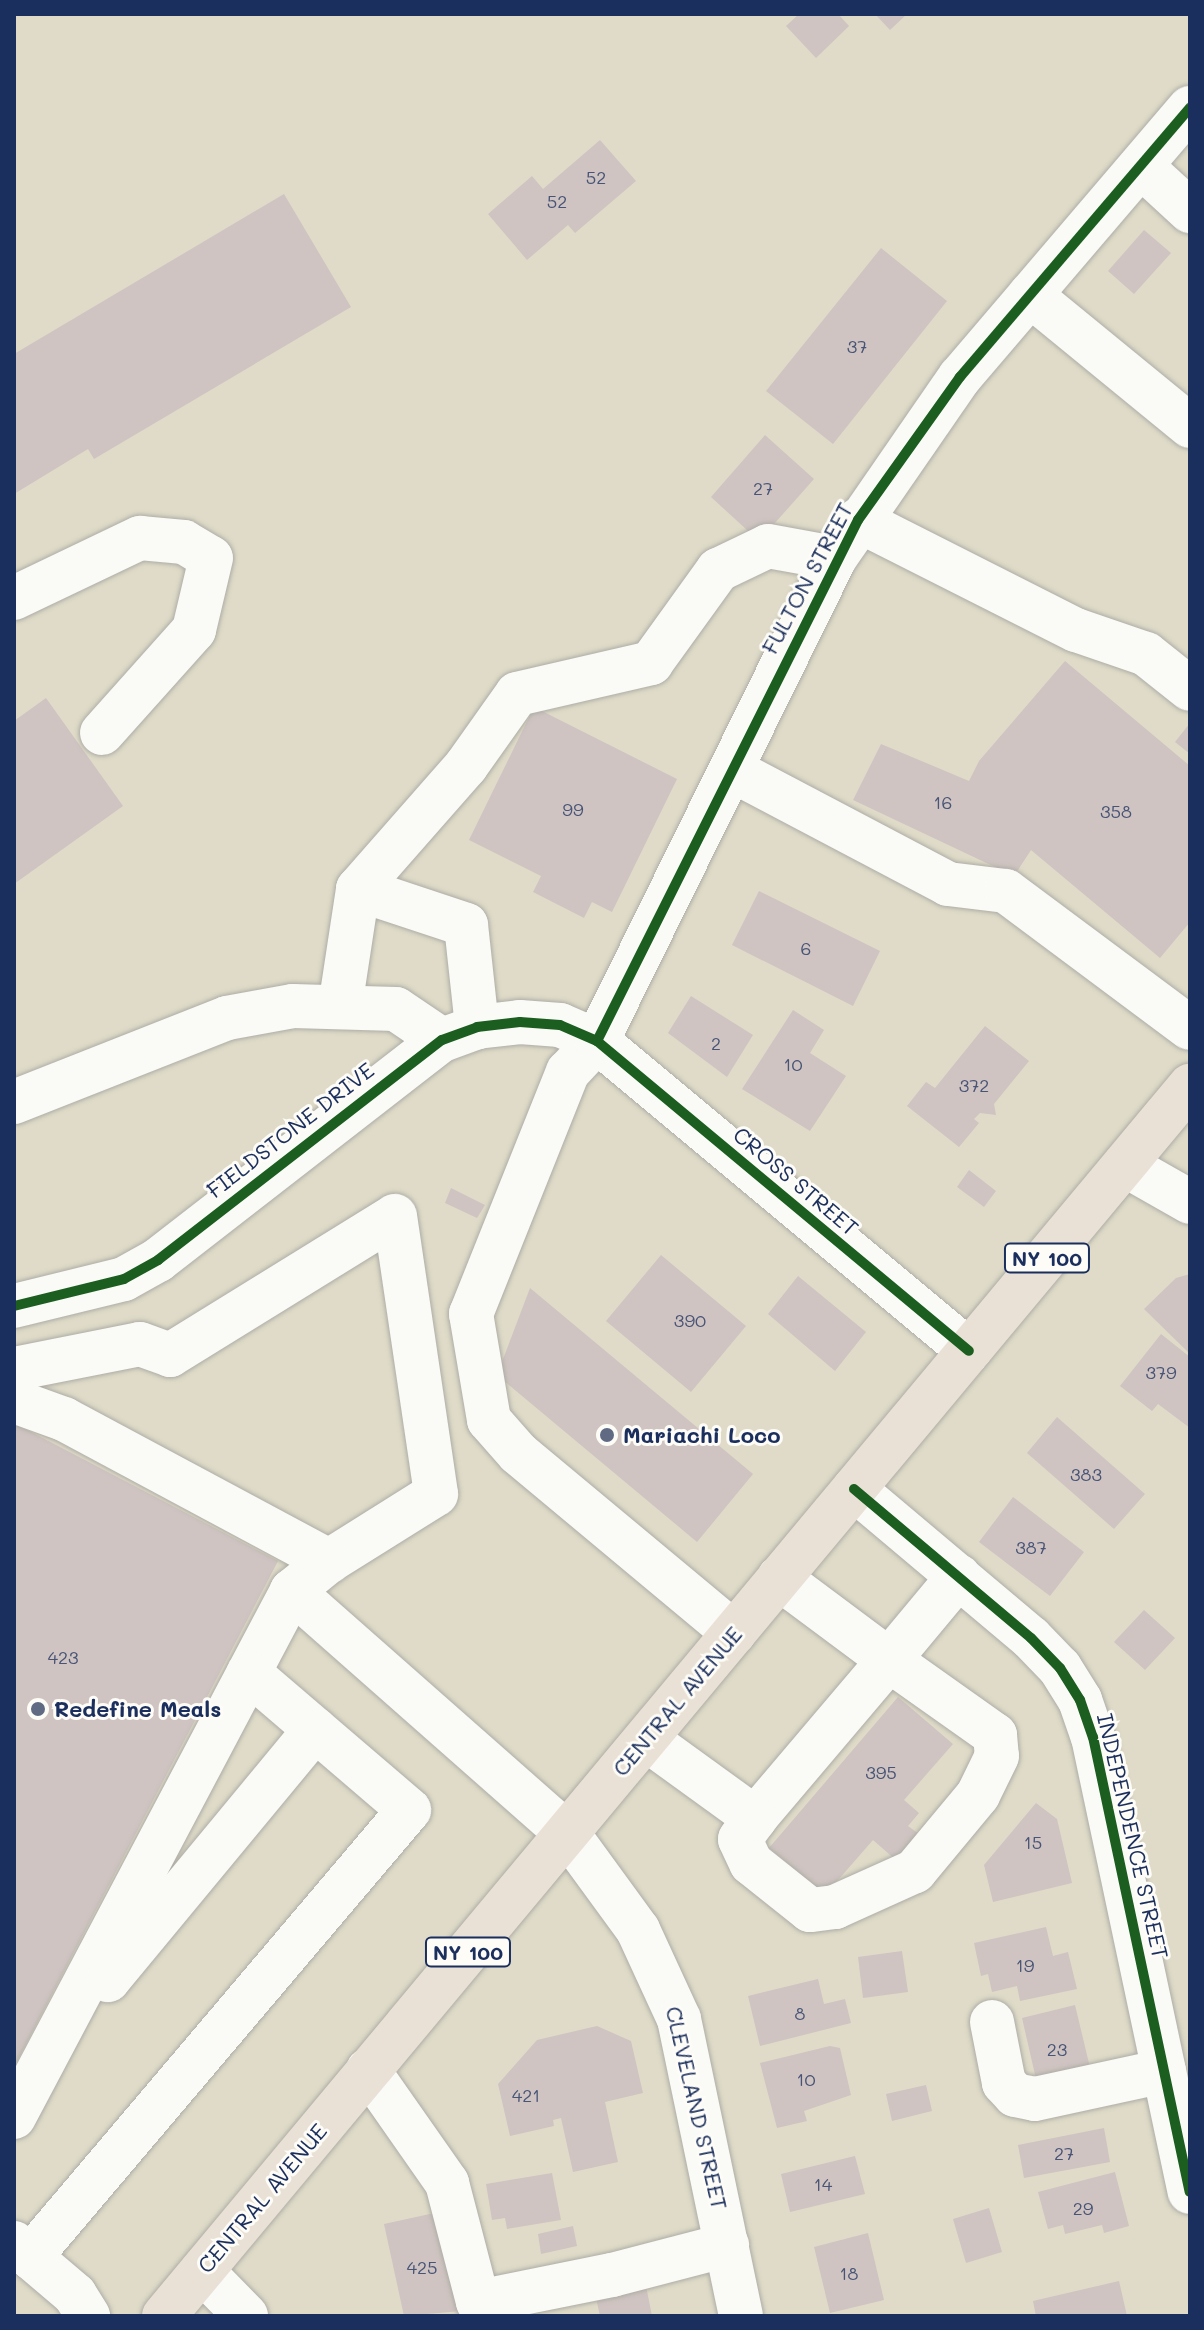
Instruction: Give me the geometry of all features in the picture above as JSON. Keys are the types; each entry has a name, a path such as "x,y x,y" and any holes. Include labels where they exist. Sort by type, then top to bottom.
{"main road":[{"name":"CENTRAL AVENUE","path":"164,2316 1190,1086"}],"street":[{"name":"FULTON STREET","path":"734,1633 518,1453 489,1420 471,1314 568,1072 597,1041 835,558 858,520 960,377 1190,108"},
{"path":"1141,166 1190,211"},
{"path":"1030,295 1190,426"},
{"path":"858,520 1076,630 1146,654 1190,689"},
{"path":"14,598 140,538 184,542 211,558 194,630 102,733"},
{"path":"340,1007 358,889 466,766 517,694 651,663 718,570 768,546 835,558"},
{"path":"732,770 948,884 1006,891 1190,1028"},
{"path":"358,889 466,925 459,1034"},
{"path":"14,1102 133,1051 227,1018 293,1006 396,1009 459,1034 520,1022 560,1025 597,1041"},
{"name":"FIELDSTONE DRIVE","path":"14,1306 124,1279 158,1260 459,1034"},
{"name":"CROSS STREET","path":"597,1041 969,1351"},
{"path":"1125,1165 1190,1202"},
{"path":"14,1369 140,1344 170,1355 395,1216 436,1494 329,1561 292,1591 14,2117"},
{"path":"14,1401 64,1419 329,1561"},
{"name":"INDEPENDENCE STREET","path":"854,1489 959,1576 1060,1668 1080,1700 1093,1737 1190,2192"},
{"path":"779,1578 889,1660 995,1735 997,1756 978,1795 915,1871 835,1907 810,1910 742,1853 740,1839 755,1818 889,1660 959,1576"},
{"name":"CLEVELAND STREET","path":"292,1591 568,1834 623,1907 669,1989 741,2316"},
{"path":"88,2316 75,2295 22,2250 409,1810 249,1673"},
{"path":"92,1969 108,1980 315,1730"},
{"path":"646,1739 755,1818"},
{"path":"992,2022 1004,2083 1015,2095 1035,2099 1164,2071"},
{"path":"368,2070 447,2183 478,2302 612,2275 727,2245"},
{"path":"202,2271 246,2316"}],"building":[{"path":"799,14 838,14 849,26 816,58 786,26"},
{"path":"875,14 907,14 890,30"},
{"path":"600,140 636,181 575,233 568,225 527,260 488,214 532,176 543,189"},
{"path":"284,194 351,307 94,459 88,449 14,494 14,354"},
{"path":"1144,230 1171,253 1134,294 1108,271"},
{"path":"881,248 947,301 833,444 766,391"},
{"path":"765,435 814,479 759,541 711,497"},
{"path":"1065,661 1190,766 1190,922 1160,958 1031,850 1014,876 853,800 881,744 969,781 979,761"},
{"path":"46,698 123,806 14,884 14,721"},
{"path":"534,707 677,779 612,912 592,902 584,918 533,892 541,876 469,840"},
{"path":"1190,723 1190,754 1175,742"},
{"path":"759,891 880,951 853,1006 732,945"},
{"path":"691,996 753,1035 727,1077 668,1033"},
{"path":"793,1010 824,1030 810,1053 846,1076 810,1131 742,1089"},
{"path":"985,1026 1029,1061 994,1104 996,1115 980,1113 974,1119 979,1123 959,1147 907,1106 926,1082 935,1088"},
{"path":"969,1170 996,1191 984,1207 957,1187"},
{"path":"451,1188 485,1205 477,1218 445,1203"},
{"path":"661,1255 746,1326 691,1392 606,1321"},
{"path":"1190,1274 1190,1354 1144,1309 1176,1278"},
{"path":"798,1276 866,1332 835,1371 768,1314"},
{"path":"530,1288 753,1474 697,1542 497,1375"},
{"path":"1161,1334 1190,1357 1190,1428 1158,1404 1152,1411 1120,1386"},
{"path":"1057,1417 1145,1494 1114,1529 1027,1453"},
{"path":"14,1423 278,1561 14,2067"},
{"path":"1013,1497 1084,1552 1050,1596 979,1542"},
{"path":"1144,1610 1175,1638 1145,1670 1114,1642"},
{"path":"898,1697 953,1744 904,1800 919,1813 908,1826 919,1834 897,1861 873,1840 825,1895 769,1848"},
{"path":"1036,1803 1057,1819 1072,1883 993,1902 984,1865"},
{"path":"1046,1927 1053,1956 1068,1952 1077,1989 1020,2001 1017,1986 992,1992 988,1974 981,1976 974,1943"},
{"path":"902,1951 908,1992 863,1998 858,1957"},
{"path":"818,1979 824,2004 845,1999 851,2023 760,2046 748,1996"},
{"path":"1075,2005 1093,2080 1039,2092 1022,2018"},
{"path":"597,2026 631,2041 643,2093 605,2102 618,2162 573,2172 561,2118 553,2120 554,2126 510,2136 498,2084 537,2040"},
{"path":"830,2046 840,2048 851,2095 804,2111 807,2121 777,2128 760,2063"},
{"path":"926,2085 932,2111 892,2121 886,2094"},
{"path":"1104,2128 1110,2162 1024,2178 1018,2145"},
{"path":"855,2156 865,2194 790,2212 781,2174"},
{"path":"1115,2172 1129,2226 1104,2233 1102,2225 1065,2234 1063,2225 1048,2229 1038,2192"},
{"path":"552,2173 561,2220 507,2229 505,2218 492,2220 486,2184"},
{"path":"989,2208 1002,2252 966,2263 953,2219"},
{"path":"439,2212 461,2311 404,2316 384,2224"},
{"path":"573,2226 577,2246 541,2254 538,2234"},
{"path":"868,2233 884,2300 830,2313 814,2247"},
{"path":"1119,2281 1127,2316 1036,2316 1033,2301"},
{"path":"646,2286 652,2316 600,2316 596,2298"}],"cycle path":[{"path":"597,1041 858,520 960,377 1190,108"},
{"path":"14,1306 124,1279 158,1260 442,1040 477,1027 520,1022 560,1025 597,1041 969,1351"},
{"path":"854,1489 1031,1638 1060,1668 1080,1700 1093,1737 1190,2192"}],"place":[{"name":"Mariachi Loco","path":"607,1435"},
{"name":"Redefine Meals","path":"38,1709"}]}
